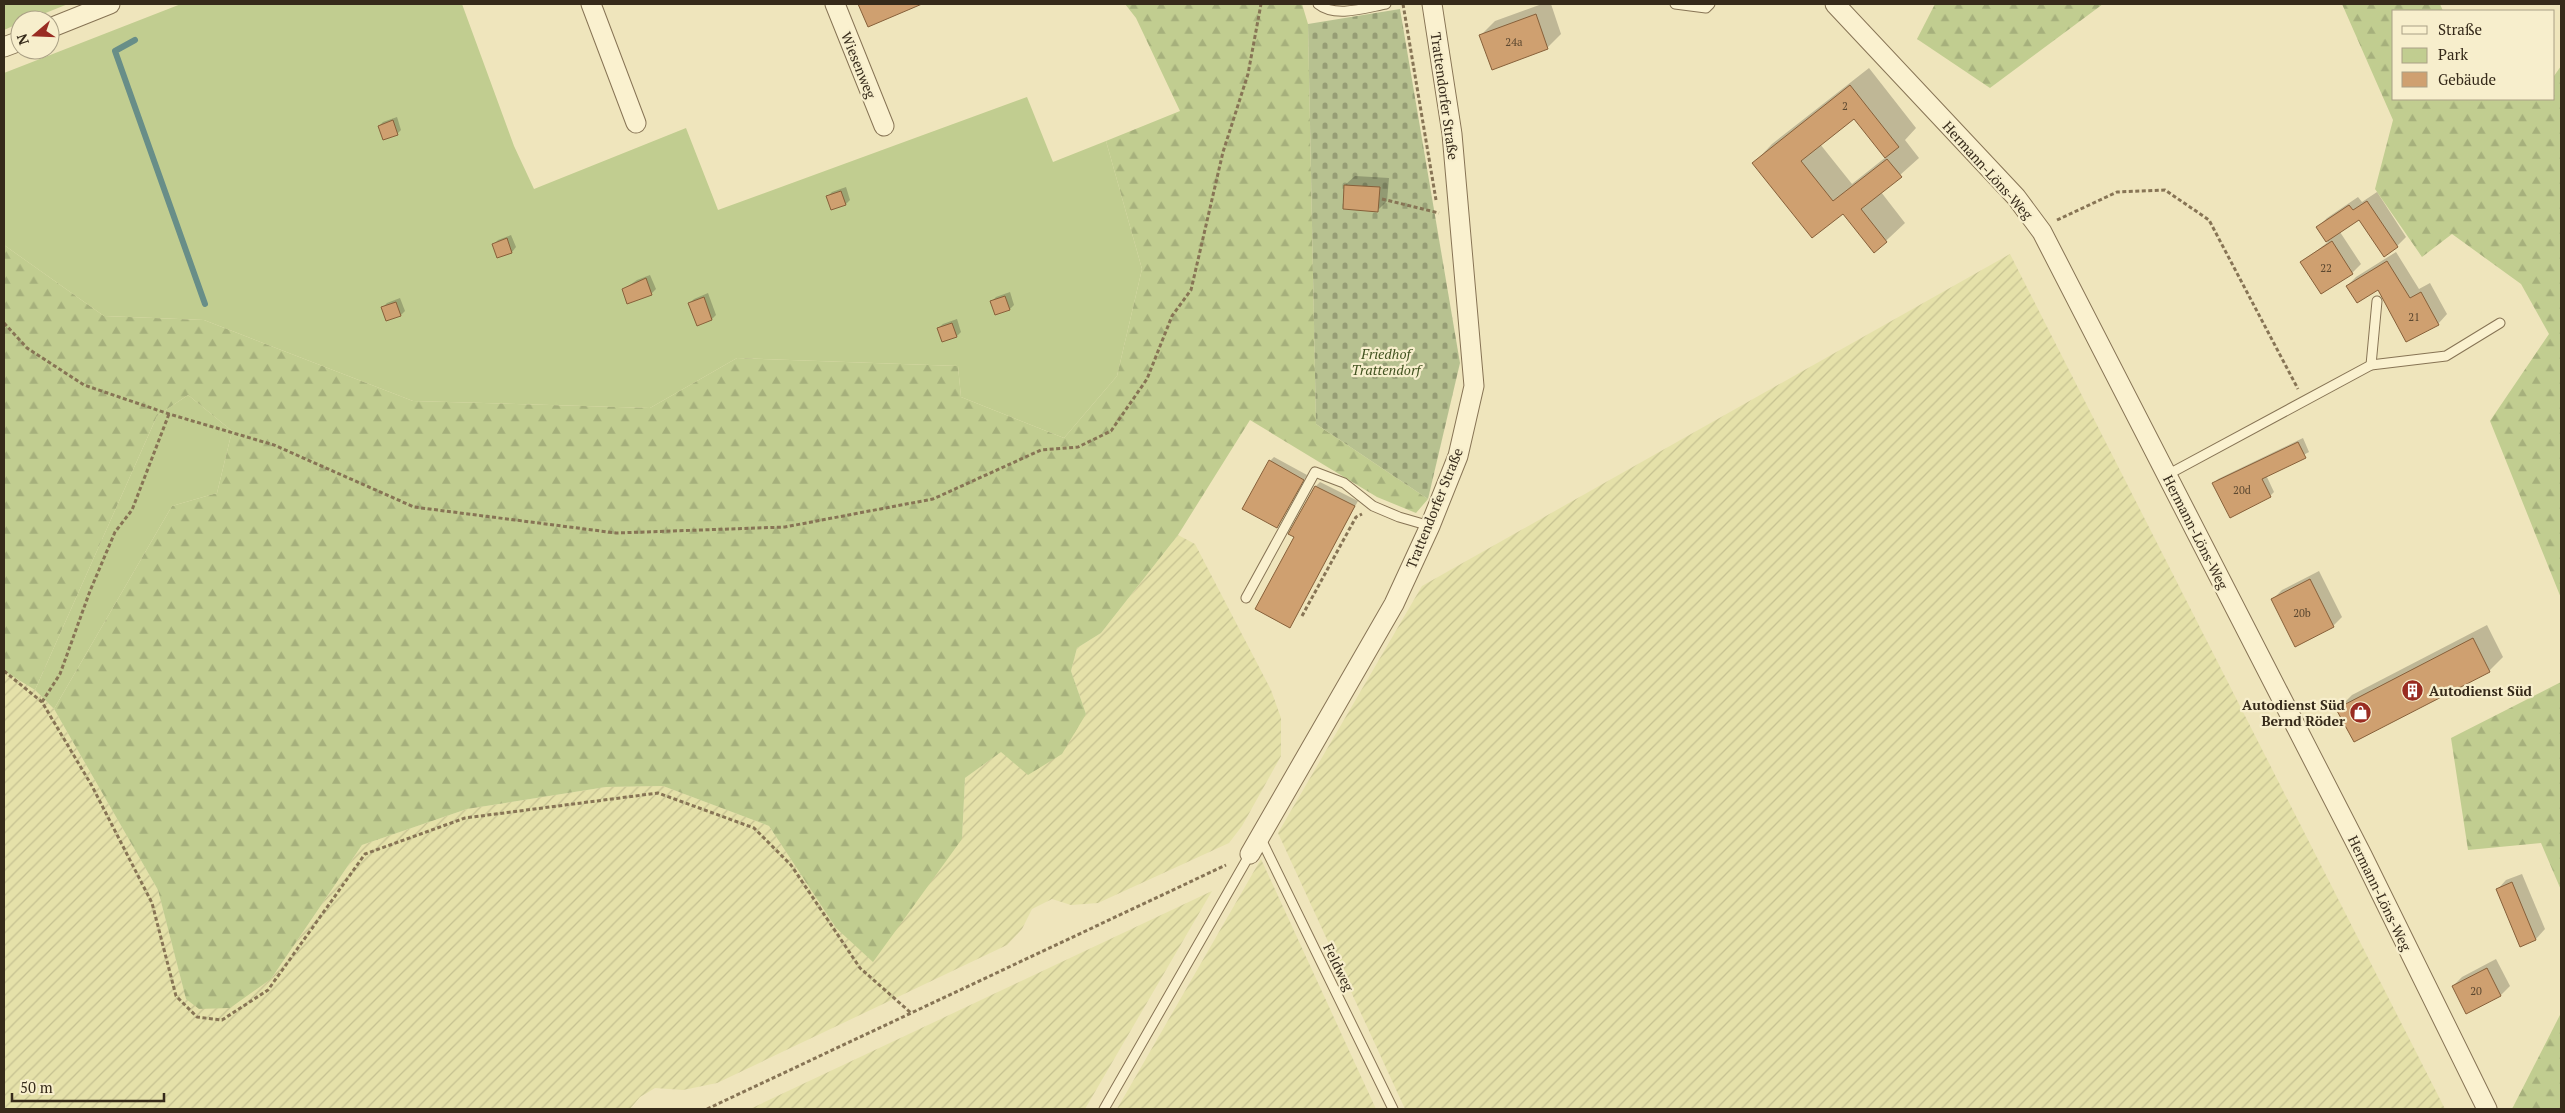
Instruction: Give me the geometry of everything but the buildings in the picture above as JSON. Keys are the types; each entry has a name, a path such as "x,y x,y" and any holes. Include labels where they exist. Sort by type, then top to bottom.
{"street":[{"path":"60,24 110,4"},
{"path":"591,4 636,123"},
{"name":"Wiesenweg","path":"835,4 884,126"},
{"name":"Trattendorfer Straße","path":"1250,854 1394,604 1430,526 1458,456 1474,386 1452,134 1432,4"},
{"name":"Hermann-Löns-Weg","path":"1834,4 2016,197 2039,228 2362,855 2487,1109"}],"lane":[{"path":"1318,4 1323,8 1336,12 1386,4"},
{"path":"1675,4 1706,8 1710,4"},
{"path":"2371,365 2377,301"},
{"path":"2167,475 2371,365 2446,356 2500,323"},
{"path":"1246,598 1314,472 1344,483 1373,506 1399,517 1430,526"},
{"name":"Feldweg","path":"1260,837 1393,1109"},
{"path":"1104,1109 1250,854"}],"path":[{"path":"4,323 26,348 84,385 169,414 274,446 414,507 616,533 785,527 932,499 1041,450 1078,448 1111,430 1147,379 1172,316 1191,290 1223,152 1248,74 1261,4"},
{"path":"1403,4 1439,212"},
{"path":"2039,228 2117,192 2165,190 2209,220 2304,401"},
{"path":"1382,199 1459,218"},
{"path":"42,702 60,674 90,591 115,532 132,510 169,414"},
{"path":"1302,616 1356,517 1373,506"},
{"path":"4,671 42,702 92,786 152,903 176,996 197,1017 222,1020 268,990 365,854 465,818 658,794 754,828 792,865 860,968 911,1013"},
{"path":"707,1109 1250,854"}],"shaded area":[{"path":"2010,254 2445,1109 1405,1109 1278,833 1422,586"},
{"path":"1178,535 1195,544 1271,690 1281,718 1281,756 1242,826 1229,843 1098,903 1071,905 1052,899 1032,909 1022,929 1007,945 717,1083 683,1090 655,1088 640,1097 630,1109 4,1109 4,671 35,690 54,709 158,890 186,999 271,979 362,845 467,809 606,787 663,786 769,826 836,928 962,839 965,778 1002,751 1086,714 1071,671 1077,648 1101,633"},
{"path":"1261,859 1376,1109 1117,1109"},
{"path":"1212,891 1085,1109 750,1109"}],"green space":[{"path":"4,4 68,4 53,10 10,10 10,27 4,30"},
{"path":"181,4 462,4 514,146 534,189 686,128 718,210 1027,97 1053,162 1106,141 1142,269 1117,376 1064,438 961,397 958,366 737,358 650,408 413,401 204,320 104,316 4,245 4,73 37,60 60,60 60,51"},
{"path":"1125,4 1302,4 1308,24 1316,424 1428,499 1416,513 1377,497 1250,420 1178,535 1101,633 1077,648 1071,671 1086,714 1062,754 1028,775 1001,752 965,778 962,839 873,962 836,928 769,826 663,786 606,787 467,809 362,845 271,979 230,1008 199,1009 186,999 158,890 54,709 172,506 217,493 232,431 188,395 157,416 35,690 4,671 4,245 104,316 204,320 413,401 650,408 737,358 958,366 961,397 1064,438 1117,376 1142,269 1106,141 1180,111 1136,18"},
{"path":"1935,4 2103,4 1990,88 1917,39"},
{"path":"2342,4 2440,4 2443,10 2392,10 2392,100 2555,100 2555,75 2561,66 2561,598 2490,421 2549,334 2521,284 2452,234 2422,257 2375,189 2393,120"},
{"name":"Friedhof Trattendorf","path":"1400,9 1460,363 1428,499 1316,424 1308,24"},
{"path":"188,395 232,431 217,493 172,506 54,709 35,690 157,416"},
{"path":"2561,682 2561,890 2541,843 2468,850 2451,738"},
{"path":"2561,1013 2561,1109 2512,1109"}],"waterway":[{"path":"135,40 115,51 205,304"}],"place":[{"name":"Autodienst Süd","path":"2413,690"},
{"name":"Autodienst Süd Bernd Röder","path":"2361,712"}]}
